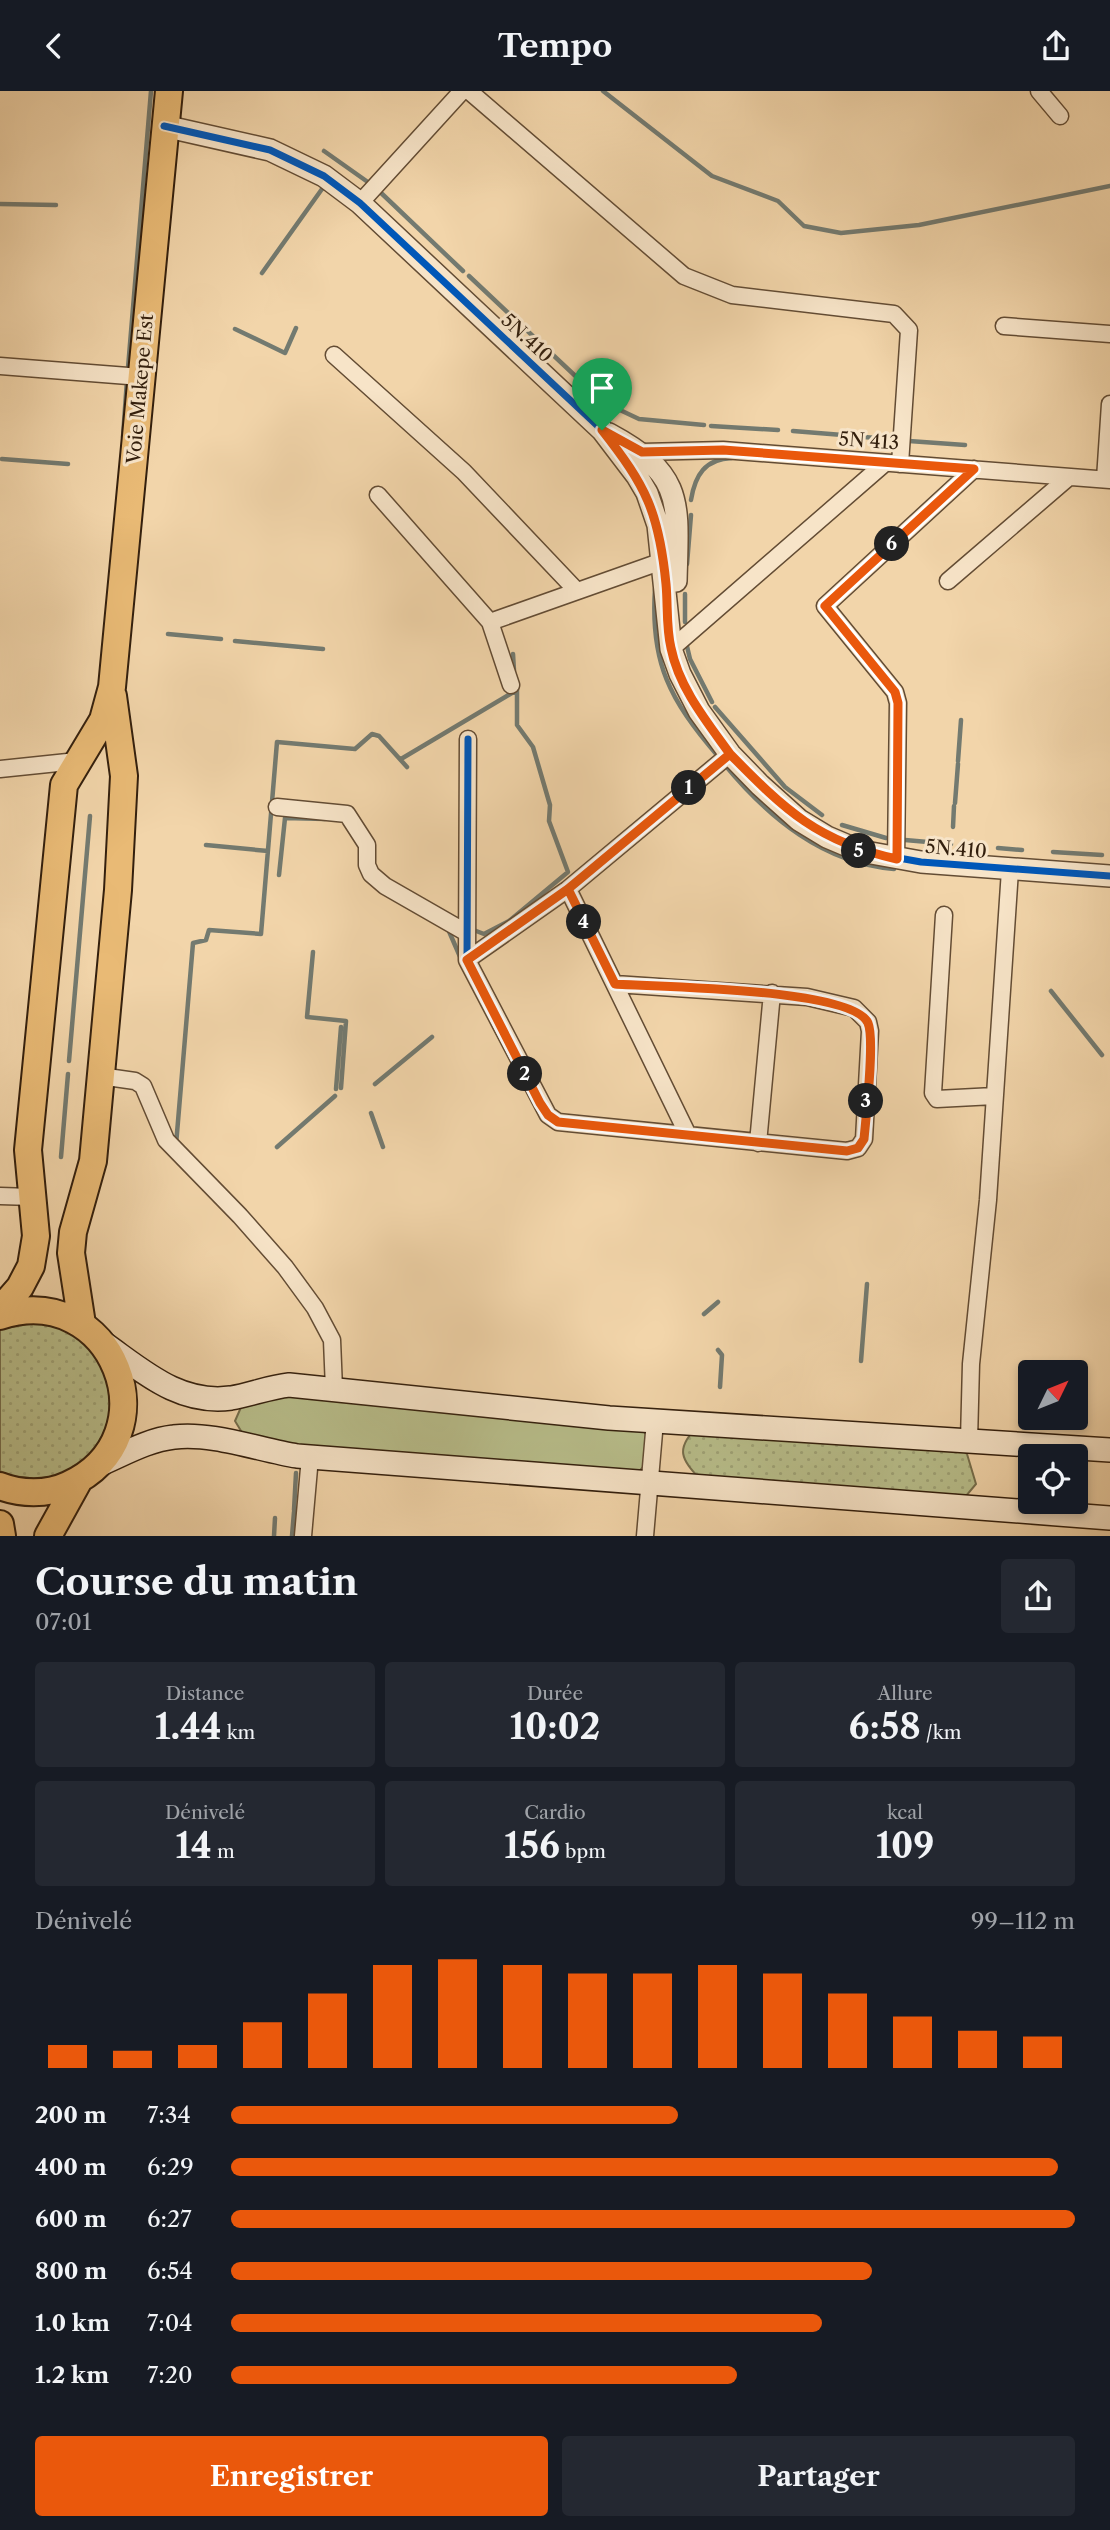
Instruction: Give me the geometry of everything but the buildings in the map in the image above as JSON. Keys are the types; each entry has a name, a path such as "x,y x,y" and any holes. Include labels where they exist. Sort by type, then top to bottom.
{"main road":[{"name":"Voie Makepe Est","path":"112,687 169,91"},
{"path":"0,1310 20,1287 31,1266 36,1236 28,1150 45,955 64,785 103,720 112,687"},
{"path":"82,1324 71,1254 73,1232 93,1161 118,890 124,776 112,687"},
{"path":"0,1316 36,1309 58,1313 82,1324 103,1343 160,1384 197,1397 234,1397 265,1387 289,1385 655,1421 1110,1450"},
{"path":"48,1536 88,1473 113,1446 122,1422 124,1397 119,1371 103,1343"},
{"path":"0,1486 32,1493 61,1489 151,1442 175,1437 201,1437 310,1457 1110,1518"},
{"path":"0,1524 2,1536"}],"street":[{"path":"360,202 462,91"},
{"path":"469,91 684,276 732,295 894,314 909,330 892,463 670,642"},
{"path":"1039,91 1060,116"},
{"name":"5N.410","path":"164,125 280,154 324,176 360,202 602,430 634,456 670,558 670,642 680,674 699,711 730,754 799,820 827,837 860,851 897,859 1110,876"},
{"path":"1004,326 1110,334"},
{"path":"334,355 464,472 576,590"},
{"path":"0,366 141,377"},
{"path":"1108,480 1110,404"},
{"name":"5N 413","path":"634,456 723,450 1108,480"},
{"path":"897,859 898,703 895,692 825,606 974,469"},
{"path":"948,581 1069,477"},
{"path":"378,495 490,622 510,685"},
{"path":"490,622 670,558"},
{"path":"468,739 467,960 548,1115 558,1122 847,1151 858,1148 864,1139 868,1022 854,1008 807,997 772,993 615,984"},
{"path":"467,960 568,889 730,754"},
{"path":"0,769 77,761"},
{"path":"277,807 347,814 367,845 370,874 385,886 467,933"},
{"path":"969,1440 971,1364 1010,870"},
{"path":"568,889 687,1133"},
{"path":"944,915 933,1093 937,1099 994,1096"},
{"path":"758,1143 772,993"},
{"path":"100,1076 135,1081 143,1086 166,1140 240,1216 302,1289 332,1341 334,1389"},
{"path":"0,1196 32,1197"},
{"path":"645,1536 655,1421"},
{"path":"303,1536 310,1457"}],"green space":[{"path":"40,1322 75,1334 95,1352 107,1375 111,1399 107,1424 97,1446 80,1464 58,1475 31,1478 0,1471 0,1329"},
{"path":"275,1388 639,1426 651,1440 649,1457 643,1467 618,1481 252,1449 235,1421 242,1405"},
{"path":"699,1425 953,1443 967,1454 976,1484 966,1496 706,1486 687,1463 683,1450 690,1434"}],"waterway":[{"path":"128,368 151,91"},
{"path":"603,91 712,176 778,201 804,226 841,233 919,225 1110,186"},
{"path":"324,151 372,185"},
{"path":"262,273 322,189 327,186"},
{"path":"378,190 463,271"},
{"path":"0,204 56,205"},
{"path":"469,276 603,402 639,419 704,425"},
{"path":"235,329 285,353 296,328"},
{"path":"123,437 127,380"},
{"path":"711,426 778,430"},
{"path":"793,431 855,436"},
{"path":"864,437 876,438"},
{"path":"880,438 896,440"},
{"path":"909,441 965,445"},
{"path":"691,500 695,483 703,470 715,461 732,458"},
{"path":"2,459 68,464"},
{"path":"687,564 691,515"},
{"path":"655,589 656,638 666,679 687,716 717,755"},
{"path":"685,594 685,622"},
{"path":"168,634 221,639"},
{"path":"235,641 323,649"},
{"path":"686,642 690,659 712,702"},
{"path":"513,654 514,671"},
{"path":"471,929 484,934 509,921 568,872 549,821 550,805 533,747 517,725 517,687"},
{"path":"401,759 517,690"},
{"path":"715,707 785,787 822,815"},
{"path":"958,761 961,720"},
{"path":"176,1145 193,943 206,940 209,930 261,934 277,742 355,749 372,734 379,736 407,767"},
{"path":"955,803 958,764"},
{"path":"725,765 760,803 799,835 844,858 894,869"},
{"path":"953,827 954,806"},
{"path":"69,1061 90,816"},
{"path":"279,875 285,818 325,819"},
{"path":"842,825 886,838"},
{"path":"905,840 951,844"},
{"path":"206,845 268,851"},
{"path":"998,848 1022,850"},
{"path":"1053,852 1102,855"},
{"path":"448,929 461,959"},
{"path":"313,952 307,1017 346,1021 341,1088"},
{"path":"1051,991 1102,1055"},
{"path":"336,1089 341,1027"},
{"path":"375,1084 432,1037"},
{"path":"61,1157 68,1074"},
{"path":"277,1147 335,1096"},
{"path":"371,1113 383,1147"},
{"path":"861,1361 867,1284"},
{"path":"704,1314 718,1302"},
{"path":"718,1350 722,1355 720,1387"},
{"path":"294,1510 296,1473"},
{"path":"292,1536 294,1512"},
{"path":"274,1536 275,1518"}],"cycle path":[{"path":"164,126 270,150 324,176 360,203 602,430 637,476 647,493 658,525 671,649 680,674 699,711 730,754 799,820 827,837 860,851 921,862 1110,876"},
{"path":"468,739 467,960 548,1115 558,1122 847,1151 858,1148 864,1139 870,1031 868,1022 854,1008 807,997 615,984"}],"route":[{"path":"602,430 642,452 723,450 974,469 825,606 895,692 898,703 897,859 860,851 827,837 799,820 730,754 676,799 568,889 615,984 807,997 854,1008 862,1014 870,1031 864,1139 858,1148 847,1151 558,1122 548,1115 540,1103 467,960 568,889 730,754 699,711 671,649 658,525 647,493 602,430"}]}
